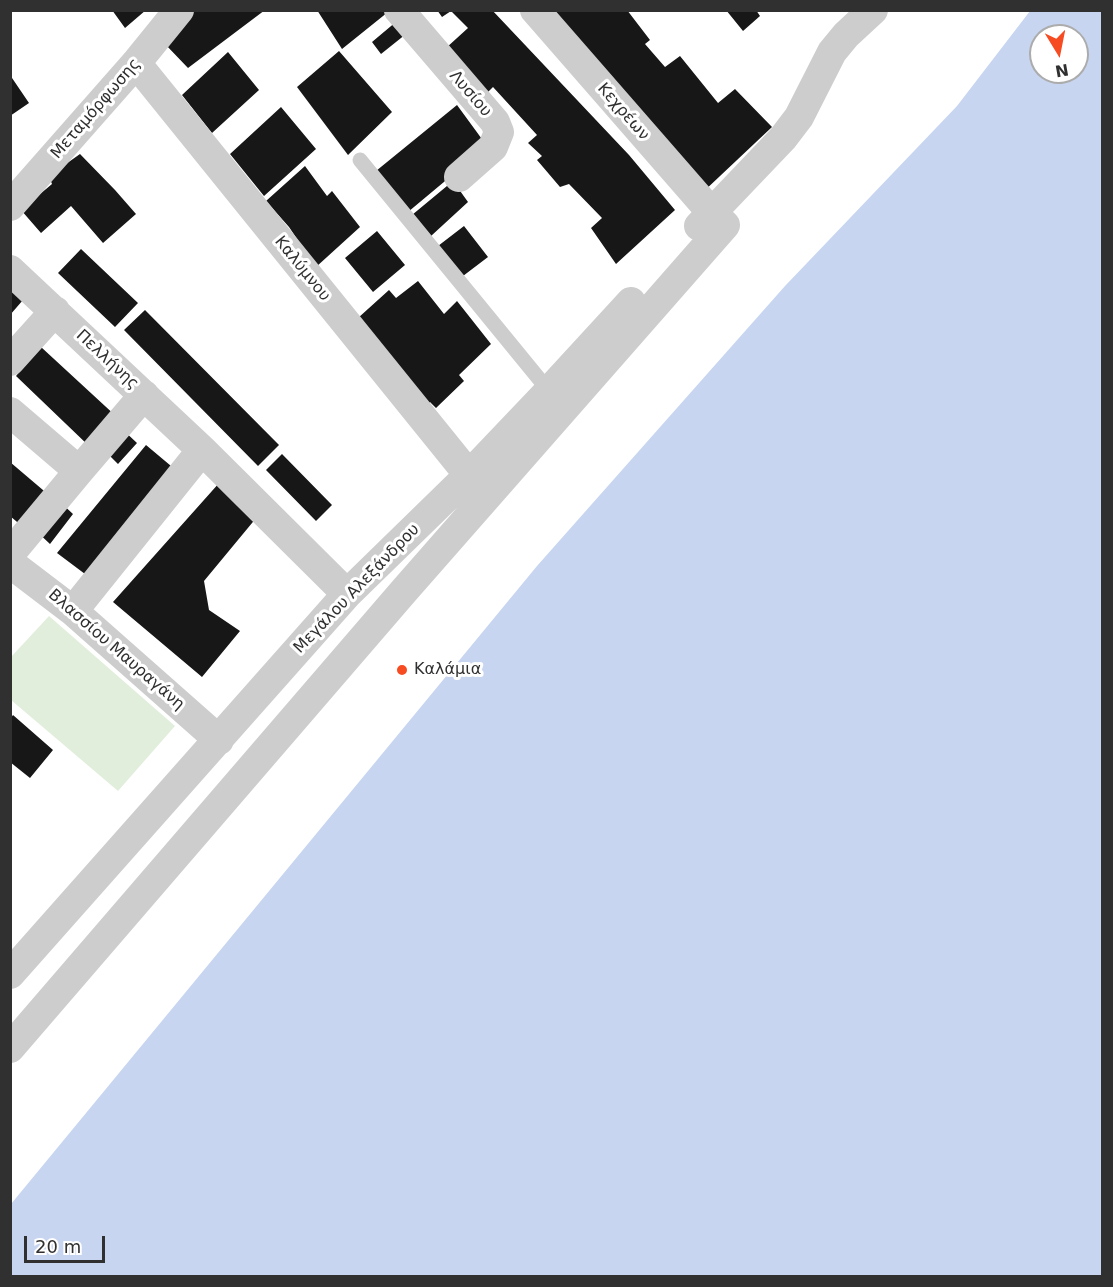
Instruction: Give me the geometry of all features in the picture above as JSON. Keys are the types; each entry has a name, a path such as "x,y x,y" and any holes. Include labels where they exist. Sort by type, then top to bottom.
{"street":[{"name":"Μεταμόρφωσης","path":"10,206 136,63 179,10"},
{"name":"Λυσίου","path":"399,10 495,122 499,132 493,147 459,177"},
{"name":"Κεχρέων","path":"535,10 712,213"},
{"name":"Μεγάλου Αλεξάνδρου","path":"13,967 219,740 347,594 469,475 783,138 799,117 832,52 846,35 873,10"},
{"name":"Καλύμνου","path":"136,63 469,475"},
{"path":"10,1048 411,583 725,225 712,213"},
{"name":"Πελλήνης","path":"10,270 202,450 347,594"},
{"path":"10,361 55,310"},
{"path":"10,554 144,395"},
{"path":"10,412 79,471"},
{"path":"74,610 202,450"},
{"name":"Βλασσίου Μαυραγάνη","path":"10,563 74,610 219,740"}],"lane":[{"path":"360,160 549,391"}],"green space":[{"path":"49,616 175,726 118,791 11,700 11,657"}],"water":[{"path":"1030,11 1102,11 1102,1276 11,1276 11,1204 537,566 785,286 957,106"}],"building":[{"path":"112,10 146,10 125,28"},
{"path":"195,10 265,10 188,68 165,44"},
{"path":"317,10 386,10 388,12 342,49"},
{"path":"437,10 492,10 629,155 675,210 616,264 591,228 602,218 569,184 560,187 537,160 542,156 528,143 537,135 493,87 485,95 446,48 468,28 451,11 442,17"},
{"path":"544,10 627,10 650,40 645,44 665,67 680,56 718,103 735,89 772,127 702,193"},
{"path":"726,10 756,10 760,16 743,31"},
{"path":"397,21 406,34 381,54 372,42"},
{"path":"339,51 392,112 348,155 297,87"},
{"path":"228,52 259,90 212,133 182,95"},
{"path":"10,75 29,103 10,116"},
{"path":"457,105 487,146 408,212 376,171"},
{"path":"281,107 316,149 264,196 230,154"},
{"path":"80,154 136,214 103,243 71,206 41,233 21,210 52,184 49,176"},
{"path":"305,166 327,196 332,191 360,227 316,267 289,227 266,201"},
{"path":"453,181 468,202 431,236 412,215"},
{"path":"464,226 488,257 463,276 438,246"},
{"path":"377,231 405,265 373,292 345,258"},
{"path":"81,249 138,303 115,327 58,273"},
{"path":"418,281 444,314 457,301 491,344 459,375 464,381 436,408 430,402 425,408 358,318 389,290 396,298"},
{"path":"10,289 23,300 10,315"},
{"path":"145,310 279,445 258,466 124,330"},
{"path":"41,347 118,418 90,447 16,376"},
{"path":"121,428 137,443 118,464 103,449"},
{"path":"146,445 177,471 89,577 57,553"},
{"path":"282,454 332,505 316,521 266,470"},
{"path":"10,462 50,496 23,527 10,516"},
{"path":"220,482 257,517 204,581 209,610 240,631 202,677 113,602"},
{"path":"58,500 73,514 50,544 34,529"},
{"path":"13,715 53,750 30,778 10,762 10,719"}],"place":[{"name":"Καλάμια","path":"402,670"}]}
